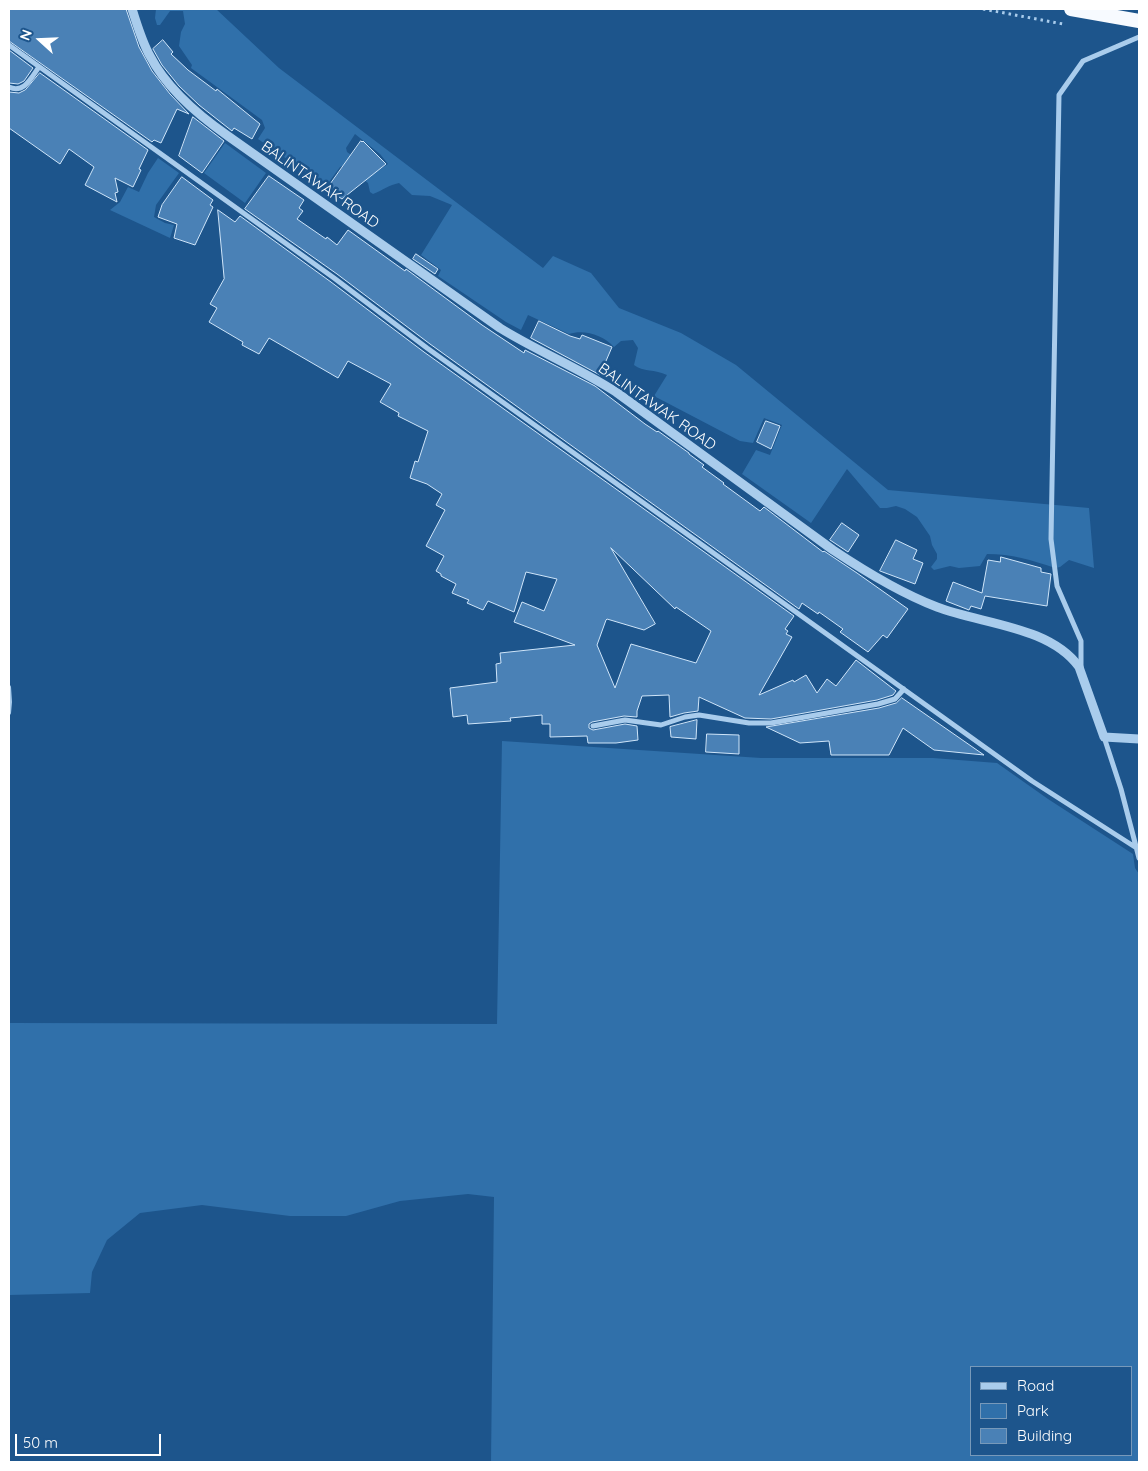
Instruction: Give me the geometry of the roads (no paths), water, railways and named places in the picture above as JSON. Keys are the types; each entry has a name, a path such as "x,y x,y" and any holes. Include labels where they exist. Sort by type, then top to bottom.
{"highway":[{"path":"1071,9 1139,20"}],"street":[{"name":"BALINTAWAK ROAD","path":"132,9 153,62 164,79 196,111 228,136 481,316 509,334 616,392 833,550 871,574 904,592 938,607 1025,632 1046,640 1072,657 1081,671 1104,737"},
{"path":"1081,671 1081,642 1058,586 1051,539 1059,95 1083,61 1139,36"},
{"path":"9,46 1032,781 1136,847"},
{"path":"9,87 18,90 22,88 39,67"},
{"path":"593,726 625,720 661,725 685,717 700,715 749,723 771,722 878,704 895,699 904,689"},
{"path":"1139,739 1104,737 1121,789 1139,858"}],"lane":[{"path":"9,687 9,713"}]}
